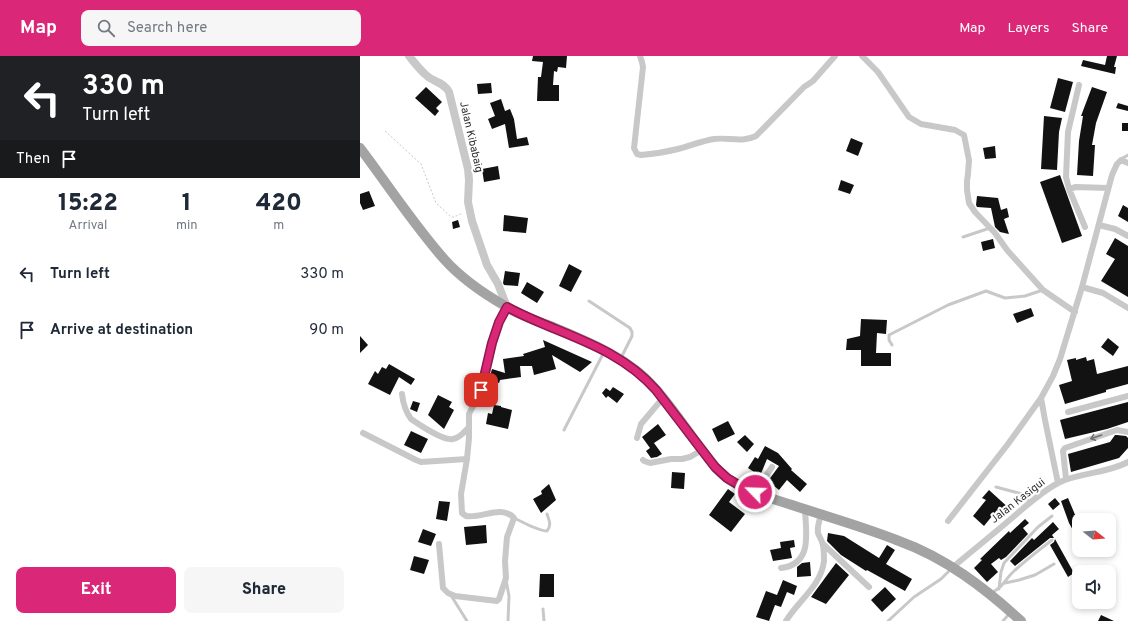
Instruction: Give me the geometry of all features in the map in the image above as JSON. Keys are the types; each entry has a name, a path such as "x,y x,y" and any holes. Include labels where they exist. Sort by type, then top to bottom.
{"main road":[{"path":"360,148 402,207 444,259 486,295 526,318 570,335 620,359 647,380 715,467 727,478 742,487 755,492 805,510 899,540 924,552 994,591 1021,621"}],"street":[{"name":"Jalan Kibabaig","path":"409,56 426,76 443,84 449,92 468,169 469,211 487,265 498,284 507,307"},
{"path":"640,56 643,68 634,148 637,154 641,155 678,149 708,140 722,138 745,140 756,136 804,87 813,81 835,56"},
{"path":"862,56 878,72 909,117 921,124 955,130 964,135 969,160 967,181 969,203 975,212 995,233 1007,250 1043,290 1075,312"},
{"path":"1079,85 1067,138 1066,177 1085,227"},
{"path":"948,521 1008,444 1041,398 1053,376 1075,312 1112,175 1117,164 1121,160 1128,163"},
{"path":"1070,189 1076,187 1108,188"},
{"path":"1099,225 1115,229 1128,236"},
{"path":"1082,287 1103,293 1128,308"},
{"path":"439,544 443,588 445,591 451,595 497,601 500,600 506,578 505,561 507,537 514,518 510,514 504,512 496,512 477,517 466,516 462,513 461,494 467,459 470,410 480,395 492,343 499,322 507,307"},
{"path":"402,394 407,414 411,419 444,438 458,438 468,428"},
{"path":"1068,412 1128,396"},
{"path":"637,438 641,424 662,398"},
{"path":"1041,398 1044,420 1058,483"},
{"path":"1066,479 1063,451 1065,448 1117,430 1128,432"},
{"path":"363,433 421,462 467,459"},
{"path":"642,460 650,463 671,459 682,459 690,457 702,450"},
{"name":"Jalan Kasigui","path":"953,567 1030,503 1058,483 1066,479 1120,467 1128,462"},
{"path":"755,492 772,467"},
{"path":"781,568 794,564 805,552 807,541 805,510"},
{"path":"820,515 818,534 823,544 869,587"},
{"path":"786,621 819,577 824,562 823,544"}],"lane":[{"path":"1121,160 1128,155"},
{"path":"963,237 990,228"},
{"path":"892,345 889,340 889,335 948,305 986,291 1005,298 1025,296 1043,290"},
{"path":"589,301 630,328 632,336 620,359"},
{"path":"564,430 605,351"},
{"path":"996,487 1022,494 1030,503"},
{"path":"514,518 538,529 547,531 550,522 547,514"},
{"path":"994,591 1004,563 1038,528 1052,516"},
{"path":"994,591 1005,583 1013,572 1052,540"},
{"path":"1005,583 1036,575 1054,564"},
{"path":"888,621 914,597 941,579 953,567"},
{"path":"506,578 509,596 508,621"},
{"path":"451,595 467,621"},
{"path":"543,609 544,621"},
{"path":"1003,621 1012,612"}],"path":[{"path":"385,132 421,164 436,204 450,217 454,218 469,211"}],"building":[{"path":"533,56 567,56 566,68 558,67 557,72 554,71 553,85 559,85 559,101 537,101 538,77 541,77 543,62 532,61"},
{"path":"1107,56 1117,56 1114,67 1116,67 1115,74 1081,66 1083,60 1105,65"},
{"path":"1058,78 1073,82 1065,112 1050,108"},
{"path":"491,83 492,93 478,94 477,84"},
{"path":"426,87 442,102 436,108 439,111 435,116 415,98"},
{"path":"1092,87 1107,92 1096,123 1092,145 1095,145 1093,176 1077,175 1079,141 1083,116 1081,116"},
{"path":"501,99 505,111 510,109 514,119 517,139 527,137 529,145 509,148 505,124 492,129 488,119 495,116 490,103"},
{"path":"1118,103 1128,106 1128,111 1116,108"},
{"path":"1044,116 1062,118 1059,132 1057,170 1041,169"},
{"path":"1122,123 1128,123 1128,131 1122,131"},
{"path":"851,138 863,143 858,156 846,151"},
{"path":"995,146 996,158 985,159 983,148"},
{"path":"498,166 500,179 484,182 482,169"},
{"path":"1060,175 1082,236 1062,243 1040,182"},
{"path":"841,180 854,185 850,194 838,190"},
{"path":"369,191 375,206 363,210 360,203 360,194"},
{"path":"977,196 998,198 1001,210 1007,208 1009,217 1004,219 1009,234 1000,232 995,227 991,208 977,207"},
{"path":"1123,205 1128,208 1128,222 1118,216"},
{"path":"504,215 528,218 526,233 503,231"},
{"path":"458,220 460,227 453,229 452,222"},
{"path":"1115,238 1128,246 1128,297 1101,281 1115,259 1106,254"},
{"path":"993,239 995,248 983,251 981,242"},
{"path":"569,264 582,271 571,292 559,286"},
{"path":"505,271 520,273 518,286 504,285"},
{"path":"527,282 544,292 537,303 521,293"},
{"path":"1031,308 1034,316 1017,323 1013,314"},
{"path":"861,319 887,320 886,334 877,333 876,353 891,353 891,366 861,366 861,350 846,350 847,339 860,336"},
{"path":"360,336 368,345 360,353"},
{"path":"1108,338 1119,347 1113,356 1101,347"},
{"path":"543,340 592,362 580,372 552,355 556,369 534,375 532,366 520,366 521,377 500,380 499,383 489,380 492,369 505,373 503,359 524,356 523,354 545,347"},
{"path":"1086,357 1087,361 1094,359 1097,374 1128,366 1128,384 1065,404 1059,385 1072,381 1067,360 1076,358 1076,360"},
{"path":"389,364 415,379 411,385 399,377 390,395 368,384 375,371 378,374 382,367 386,369"},
{"path":"613,387 624,394 617,403 608,396 606,398 602,393 606,388 610,391"},
{"path":"438,395 452,402 449,407 454,410 444,429 428,415"},
{"path":"413,401 420,403 417,412 410,409"},
{"path":"1128,402 1128,422 1107,429 1065,439 1060,420"},
{"path":"494,405 512,410 508,429 486,424 488,413 492,414"},
{"path":"728,421 735,434 718,442 712,429"},
{"path":"658,424 666,435 654,443 662,454 651,458 646,451 650,448 642,437"},
{"path":"411,431 428,439 421,453 404,445"},
{"path":"745,435 754,444 747,452 737,442"},
{"path":"1115,435 1126,436 1128,438 1128,448 1119,458 1071,472 1068,454 1110,442"},
{"path":"765,446 778,453 792,469 791,470 807,484 800,492 787,480 779,490 768,481 779,466 767,459 760,476 748,468 755,457 758,459"},
{"path":"672,472 685,473 684,489 671,488"},
{"path":"549,484 556,500 541,513 533,499 542,494 541,491"},
{"path":"728,489 735,494 729,502 745,514 731,532 709,515"},
{"path":"989,490 1011,510 1005,517 997,510 984,526 973,516 986,500 982,498"},
{"path":"1055,498 1060,504 1053,510 1048,504"},
{"path":"1068,498 1074,513 1072,513 1072,528 1069,523 1061,501"},
{"path":"439,501 450,502 447,521 436,519"},
{"path":"1025,519 1029,523 1023,528 1028,534 1006,557 1001,560 999,558 991,564 998,572 987,582 974,568 982,560 980,559 1009,531 1010,533"},
{"path":"1053,522 1059,529 1052,535 1054,538 1050,538 1015,566 1010,561 1032,538 1034,540"},
{"path":"486,525 487,543 466,545 464,527"},
{"path":"423,529 436,534 431,546 418,542"},
{"path":"828,533 844,536 879,558 887,545 895,550 886,564 912,579 905,591 867,570 866,571 841,555 827,541"},
{"path":"1055,539 1072,569 1072,574 1068,577 1050,545"},
{"path":"794,540 795,547 790,548 792,558 773,561 770,550 781,548 780,542"},
{"path":"414,556 429,560 424,574 410,570"},
{"path":"810,562 811,576 797,577 797,567 802,563"},
{"path":"836,563 849,575 826,604 811,597"},
{"path":"540,574 554,574 554,597 539,597"},
{"path":"783,580 797,586 794,595 787,592 781,607 775,605 769,621 756,617 766,591 777,595"},
{"path":"885,587 896,599 882,612 871,600"},
{"path":"1101,615 1114,621 1098,621"}],"route":[{"path":"481,390 495,332 507,307 526,318 570,335 605,351 637,371 656,390 715,467 734,483 755,492"}]}
